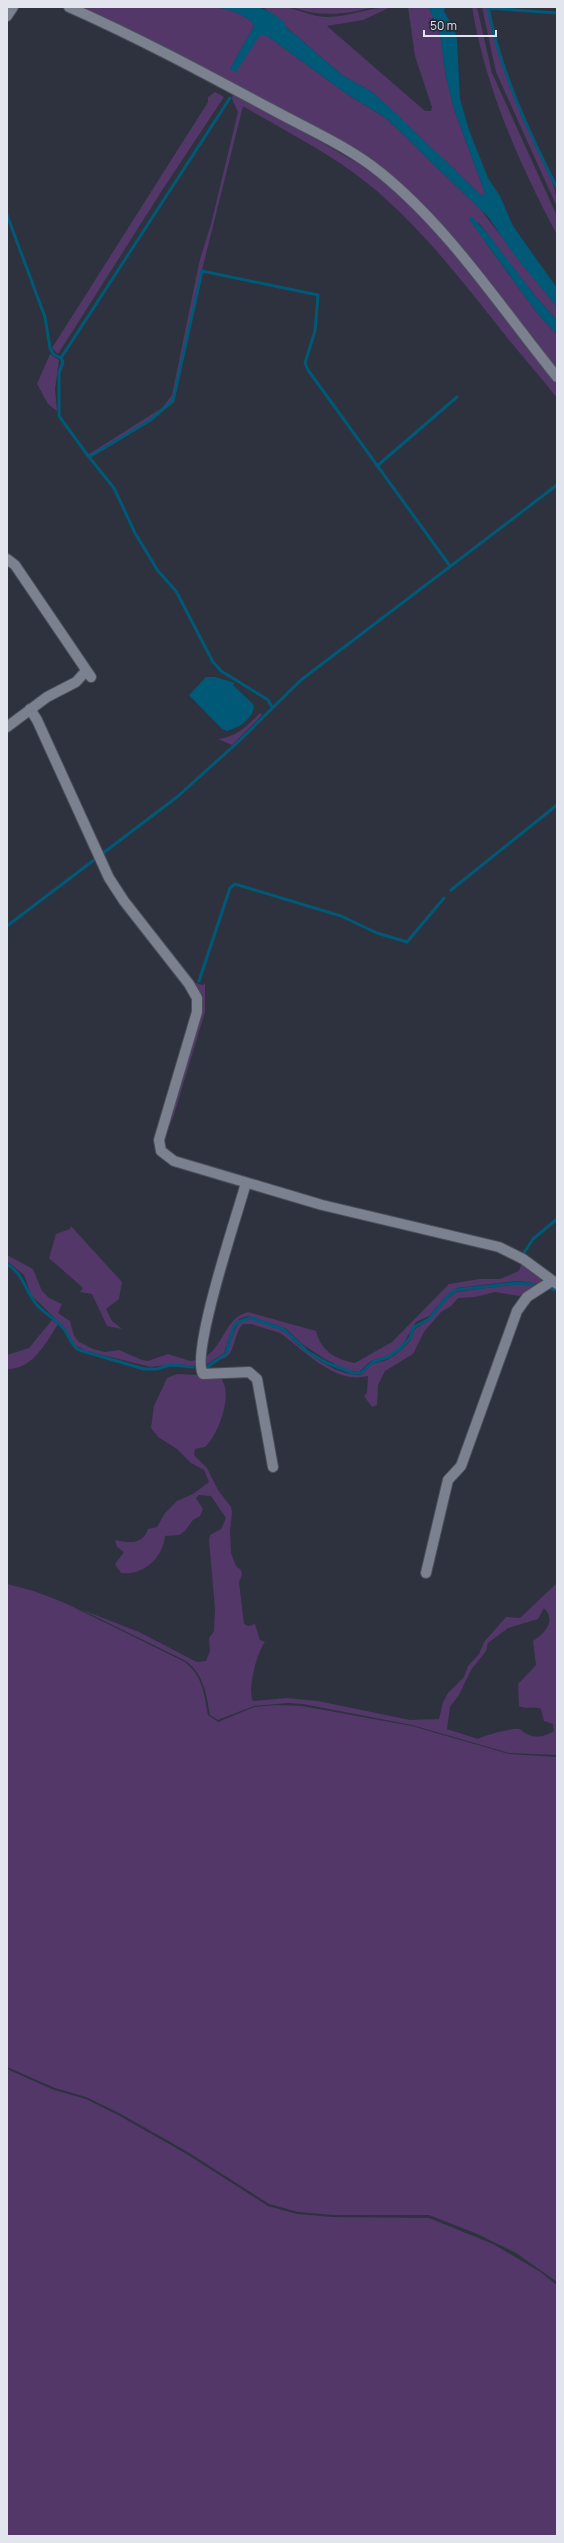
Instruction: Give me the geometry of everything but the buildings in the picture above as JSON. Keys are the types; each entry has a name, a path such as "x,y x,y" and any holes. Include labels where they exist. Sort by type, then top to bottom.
{"street":[{"path":"7,16 13,7"},
{"path":"69,7 211,76 337,144 372,166 426,216 465,261 557,377"},
{"path":"7,559 15,565 89,674 30,709 7,727"},
{"path":"30,709 37,720 109,878 124,901 189,984 197,998 194,1024 159,1140 161,1152 174,1161 322,1205 499,1247 523,1260 555,1283 527,1297 517,1311 463,1460 448,1480 426,1573"},
{"path":"246,1183 206,1325 200,1364 203,1374 249,1372 257,1379 273,1467"}],"shaded area":[{"path":"76,7 216,7 232,11 247,18 254,26 230,69 260,35 266,35 347,94 386,118 480,209 557,307 557,320 536,297 478,222 481,235 488,246 538,314 557,335 557,372 384,172"},
{"path":"263,7 285,7 315,15 335,17 383,7 391,7 363,20 327,26 425,111 431,111 432,107 415,56 408,7 429,7 440,35 446,77 454,109 485,193 482,196 372,92 342,75"},
{"path":"291,7 374,7 353,12 322,14"},
{"path":"472,7 477,7 492,73 557,216 557,235 543,208 505,124 485,66"},
{"path":"482,7 487,7 511,90 527,128 549,173 556,195 557,207 496,72"},
{"path":"233,91 378,175 434,229 557,380 557,398 438,253 386,199 353,172 338,162 243,106 202,270 172,401 149,420 90,456 89,454 162,408 172,395 200,259 211,224 238,112 232,99"},
{"path":"215,92 224,97 163,189 58,354 52,348 208,102 208,97"},
{"path":"50,354 59,360 55,389 57,411 48,404 37,384"},
{"path":"260,713 262,715 232,745 218,739 231,736 236,733"},
{"path":"196,983 203,985 205,983 205,1012 174,1115 162,1144 203,1006 201,997 193,987"},
{"path":"71,1226 122,1282 119,1299 106,1309 112,1321 122,1329 107,1326 92,1294 80,1292 83,1288 49,1258 56,1234 70,1229"},
{"path":"7,1255 33,1269 42,1291 49,1298 62,1304 58,1313 70,1321 74,1336 79,1342 93,1349 105,1352 119,1350 148,1361 168,1354 190,1361 197,1360 197,1366 175,1364 151,1367 87,1351 74,1345 65,1328 31,1295 24,1275 7,1261"},
{"path":"522,1262 545,1279 541,1284 517,1281 457,1288 447,1295 429,1316 416,1322 402,1346 390,1355 371,1361 359,1372 346,1370 323,1358 302,1344 285,1328 248,1316 239,1319 233,1326 224,1353 206,1365 202,1359 215,1348 234,1320 240,1315 248,1312 316,1331 321,1344 325,1349 341,1359 355,1363 392,1342 449,1284 479,1279 500,1279 519,1271"},
{"path":"517,1284 538,1286 519,1296 495,1292 475,1297 458,1298 451,1306 441,1312 424,1332 413,1354 385,1371 378,1385 377,1405 372,1407 364,1396 367,1393 368,1376 356,1377 332,1371 280,1333 251,1324 243,1324 237,1333 229,1354 221,1359 228,1350 238,1324 242,1321 251,1320 272,1325 280,1329 320,1361 335,1369 361,1375 372,1364 387,1360 399,1352 410,1341 415,1329 430,1319 447,1299 456,1292"},
{"path":"52,1320 58,1324 37,1354 24,1365 7,1369 7,1355 29,1348"},
{"path":"177,1374 219,1376 224,1383 226,1392 225,1402 220,1423 210,1441 205,1447 195,1449 194,1455 207,1468 218,1490 231,1507 231,1553 236,1566 241,1570 242,1575 239,1582 244,1624 248,1626 255,1624 260,1640 265,1642 256,1662 252,1680 251,1695 253,1701 286,1698 318,1701 410,1720 439,1719 443,1702 448,1693 464,1677 468,1666 479,1654 484,1642 506,1617 520,1618 557,1583 557,1755 509,1753 412,1725 303,1704 288,1703 254,1706 218,1720 210,1715 200,1678 197,1672 186,1661 80,1609 139,1632 197,1662 206,1661 210,1651 209,1638 214,1631 215,1609 209,1540 210,1535 221,1529 226,1518 211,1496 199,1495 196,1498 203,1509 200,1516 193,1520 185,1531 179,1535 165,1536 160,1551 150,1564 137,1572 121,1573 115,1564 124,1552 117,1547 115,1540 135,1542 143,1538 148,1529 157,1527 165,1513 177,1501 193,1494 209,1482 204,1470 191,1463 177,1449 158,1437 151,1428 154,1406 167,1378","holes":["544,1608 548,1613 548,1627 533,1641 536,1665 518,1684 519,1706 541,1709 544,1721 553,1724 554,1731 537,1737 530,1736 520,1729 511,1729 478,1739 447,1729 450,1707 459,1695 471,1670 486,1651 488,1643 508,1628 538,1619"]},
{"path":"7,1584 34,1591 65,1603 185,1662 196,1673 199,1679 204,1693 208,1715 218,1722 254,1707 276,1705 302,1706 412,1726 509,1754 557,1757 557,2282 516,2253 475,2233 429,2215 333,2215 298,2212 269,2204 186,2151 119,2113 86,2097 55,2088 7,2067"},
{"path":"7,2069 54,2090 86,2099 118,2115 185,2153 268,2206 297,2214 333,2217 429,2218 493,2244 539,2271 557,2285 557,2536 7,2536"}],"water":[{"path":"245,6 261,8 276,16 285,23 286,27 342,75 372,92 482,196 485,193 454,109 446,77 440,35 429,7 445,7 444,11 455,31 457,40 460,99 469,130 488,178 500,196 513,226 557,288 557,307 515,256 489,218 386,118 347,94 266,35 260,35 236,72 230,69 254,26 247,18 243,16 232,11 216,7"},
{"path":"471,216 488,234 536,297 557,320 557,335 538,314 473,225 469,219"},
{"path":"206,677 215,677 235,683 233,685 254,705 249,718 245,722 232,730 227,731 222,729 189,695"}],"waterway":[{"path":"488,7 493,31 507,77 516,100 557,188"},
{"path":"488,8 557,13"},
{"path":"89,457 59,416 59,373 63,362 61,358 230,98"},
{"path":"7,215 45,317 50,348 53,354 61,358"},
{"path":"272,707 268,700 221,671 213,662 176,591 158,571 135,533 114,488 89,457 149,421 173,401 202,271 318,295 315,331 305,363 308,370 450,566"},
{"path":"377,466 457,397"},
{"path":"7,926 177,797 238,742 301,680 557,485"},
{"path":"451,890 557,805"},
{"path":"199,981 230,888 235,884 341,916 377,933 407,942 444,898"},
{"path":"522,1256 533,1239 557,1219"},
{"path":"7,1264 13,1268 21,1278 37,1305 60,1325 74,1346 79,1350 144,1369 157,1369 170,1365 193,1367"},
{"path":"207,1367 226,1354 234,1326 238,1322 250,1318 283,1329 308,1352 327,1363 353,1373 361,1373 373,1362 388,1357 400,1349 410,1338 414,1327 429,1319 448,1296 456,1290 516,1283 538,1285"},
{"path":"552,1289 557,1290"}]}
